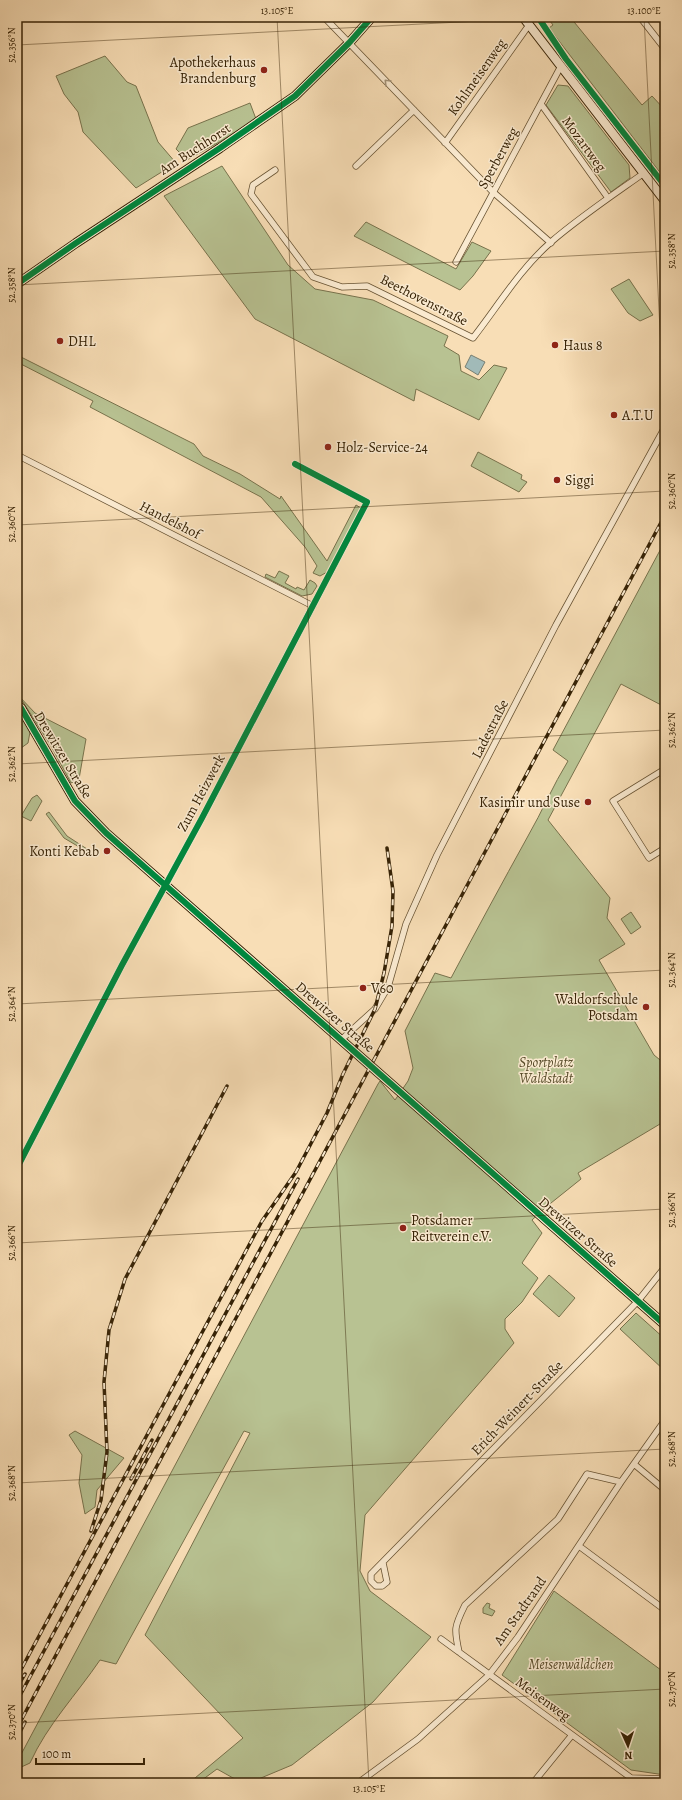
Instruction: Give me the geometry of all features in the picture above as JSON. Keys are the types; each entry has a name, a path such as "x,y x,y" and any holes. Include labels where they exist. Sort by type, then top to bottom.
{"street":[{"path":"324,17 493,192 551,242"},
{"name":"Am Buchhorst","path":"17,284 295,96 350,43 372,17"},
{"path":"523,17 665,201"},
{"path":"640,17 665,49"},
{"name":"Kohlmeisenweg","path":"445,143 529,25"},
{"name":"Sperberweg","path":"456,262 561,66"},
{"name":"Mozartweg","path":"541,104 608,198"},
{"path":"356,166 414,110"},
{"name":"Beethovenstraße","path":"275,170 253,185 251,194 313,277 342,287 367,286 473,338 518,278 551,242 608,198 644,173"},
{"name":"Ladestraße","path":"342,1040 375,1009 388,987 406,924 437,855 556,625 665,426"},
{"name":"Handelshof","path":"17,455 313,606"},
{"name":"Zum Heizwerk","path":"17,1168 368,502 295,464"},
{"name":"Drewitzer Straße","path":"17,705 21,708 75,802 106,833 665,1325"},
{"path":"665,768 613,801 649,858 665,848"},
{"name":"Erich-Weinert-Straße","path":"383,1563 638,1301 665,1267"},
{"name":"Am Stadtrand","path":"358,1783 418,1739 489,1675 518,1637 621,1482 665,1420"},
{"path":"634,1464 665,1490"},
{"path":"459,1652 456,1636 456,1623 465,1606 558,1519 587,1474 621,1482"},
{"path":"579,1546 665,1610"},
{"name":"Meisenweg","path":"441,1639 638,1783"},
{"path":"533,1783 572,1735"},
{"path":"632,1778 665,1780"}],"green space":[{"path":"547,17 570,17 642,105 652,96 665,110 665,179 549,28 553,25"},
{"path":"105,56 127,82 136,86 158,142 176,163 136,188 83,132 78,112 64,94 56,76"},
{"path":"558,85 568,86 629,165 630,178 611,192 546,105"},
{"path":"250,103 256,119 221,141 187,160 176,149 188,128"},
{"path":"222,166 288,265 315,289 373,300 448,336 444,346 459,355 461,371 479,380 494,365 507,368 479,420 416,389 414,401 255,319 164,196"},
{"path":"366,222 456,269 472,242 491,251 473,276 460,290 354,236"},
{"path":"629,279 653,315 640,321 628,313 611,289"},
{"path":"17,355 194,444 203,456 240,474 280,499 281,496 327,561 356,505 361,508 329,571 320,576 313,573 317,566 305,547 261,497 90,407 93,401 17,362"},
{"path":"478,452 522,475 521,479 527,482 519,492 471,466"},
{"name":"Sportplatz Waldstadt","path":"665,541 665,707 621,684 548,820 610,898 607,918 625,944 599,960 654,1055 665,1064 665,1121 578,1173 581,1179 532,1220 542,1233 522,1263 538,1278 522,1302 505,1319 505,1329 514,1343 365,1515 360,1571 370,1591 431,1637 373,1702 292,1765 249,1783 242,1783 217,1769 198,1783 189,1783 243,1738 145,1635 250,1433 244,1431 116,1664 100,1660 45,1736 30,1763 17,1769 17,1762 378,1084 380,1081 395,1100 408,1081 413,1068 405,1031 435,973 451,978 533,827 557,779 568,761 553,750"},
{"path":"279,571 289,576 285,583 296,589 297,587 304,590 310,580 317,586 312,594 302,596 265,577 266,574 275,578"},
{"path":"17,694 35,713 86,739 79,779 71,783 51,746 23,702 17,697"},
{"path":"17,709 30,732 28,743 17,751 17,745 21,741 17,737"},
{"path":"37,795 42,801 31,821 21,816 32,798"},
{"path":"49,812 67,836 87,849 86,851 64,838 46,814"},
{"path":"631,912 641,927 631,934 621,919"},
{"path":"549,1275 575,1298 559,1317 533,1294"},
{"path":"636,1313 665,1339 665,1371 620,1329"},
{"path":"75,1431 124,1458 97,1490 95,1507 85,1514 79,1483 82,1455 69,1435"},
{"name":"Meisenwäldchen","path":"554,1591 665,1673 665,1775 631,1770 502,1675"},
{"path":"487,1603 490,1604 489,1608 495,1611 492,1616 483,1613 483,1608"}],"water":[{"path":"471,355 485,362 478,375 465,367"}],"railway":[{"path":"17,1728 665,515"},
{"path":"17,1677 262,1221 296,1172 327,1113 343,1074 375,1009 384,973 392,926 393,891 387,848"},
{"path":"91,1531 101,1500 107,1452 104,1382 109,1330 125,1279 227,1086"},
{"path":"17,1701 298,1179"},
{"path":"131,1479 152,1440"},
{"path":"17,1687 25,1674"},
{"path":"17,1738 25,1722"}],"cycle path":[{"path":"17,284 295,96 349,43 372,17"},
{"path":"538,17 566,59 665,186"},
{"path":"17,1168 122,965 202,818 367,502 295,464"},
{"path":"17,705 21,708 75,801 106,833 665,1325"}],"place":[{"name":"Apothekerhaus Brandenburg","path":"264,70"},
{"name":"DHL","path":"60,341"},
{"name":"Haus 8","path":"555,345"},
{"name":"A.T.U","path":"614,415"},
{"name":"Holz-Service-24","path":"328,447"},
{"name":"Siggi","path":"557,480"},
{"name":"Kasimir und Suse","path":"588,802"},
{"name":"Konti Kebab","path":"107,851"},
{"name":"V60","path":"363,988"},
{"name":"Waldorfschule Potsdam","path":"646,1007"},
{"name":"Potsdamer Reitverein e.V.","path":"403,1228"}]}
